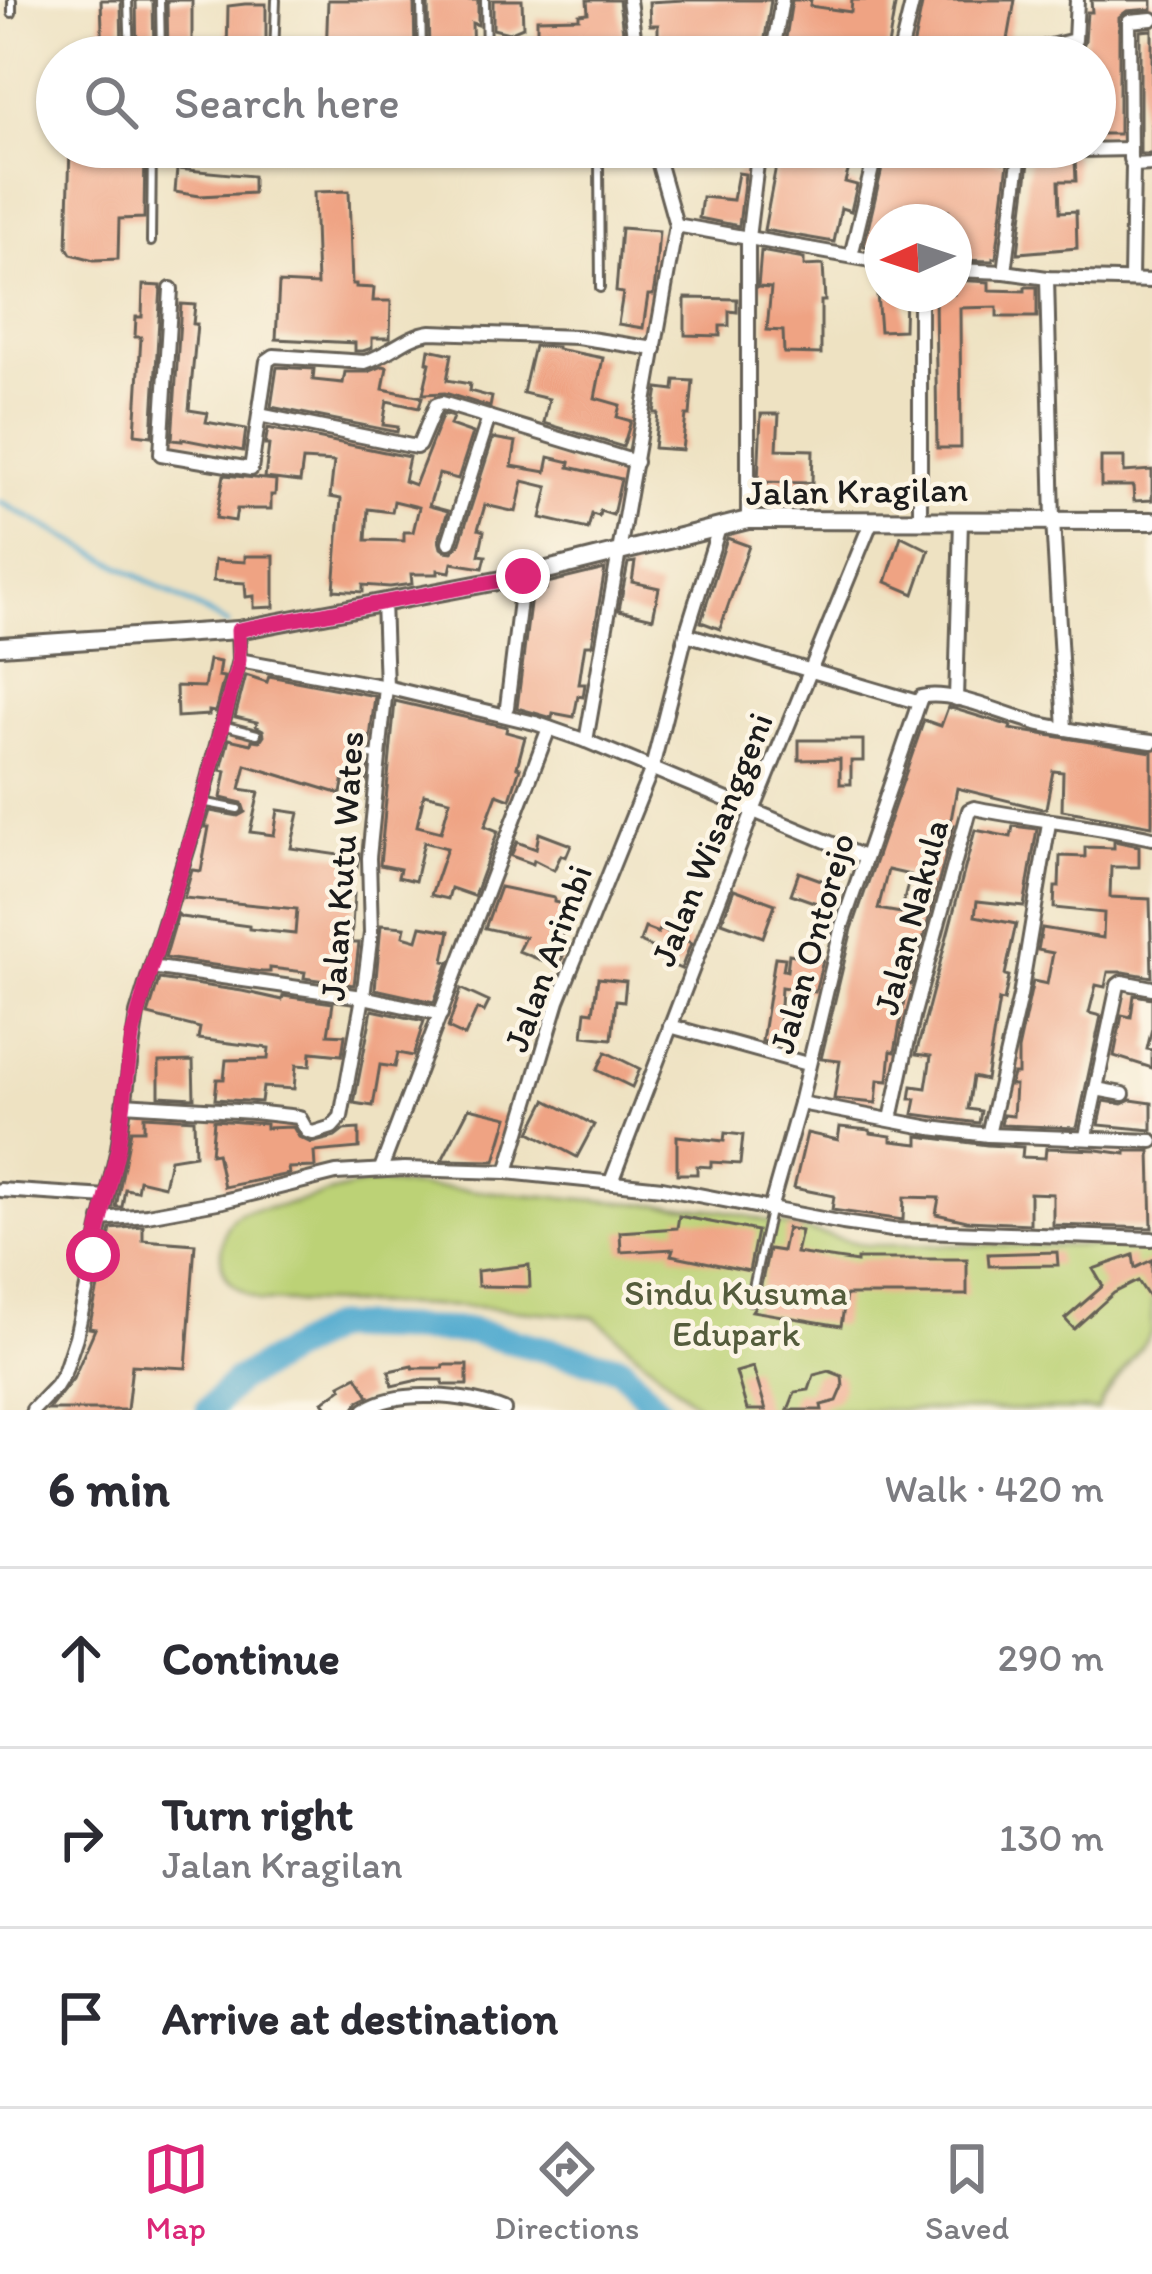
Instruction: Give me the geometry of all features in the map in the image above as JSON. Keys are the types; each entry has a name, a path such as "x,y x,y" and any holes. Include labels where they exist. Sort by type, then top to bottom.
{"street":[{"path":"629,0 634,36"},
{"path":"776,36 782,0"},
{"path":"905,36 914,0"},
{"path":"1075,36 1077,0"},
{"path":"1132,280 1129,21 1152,20"},
{"path":"1116,149 1130,149"},
{"path":"1133,165 1152,164"},
{"path":"586,741 676,225 660,168"},
{"path":"748,520 748,238 756,168"},
{"path":"851,256 872,168"},
{"path":"1005,272 1018,168"},
{"path":"676,225 864,259"},
{"path":"972,271 1152,281"},
{"path":"1047,278 1053,520 1065,729"},
{"path":"171,289 161,454 251,469 267,362 274,356 365,362 413,336 431,332 577,337 655,349"},
{"path":"920,312 920,520"},
{"path":"259,415 416,447 438,403 636,461"},
{"path":"448,542 489,417"},
{"name":"Jalan Kragilan","path":"0,646 238,630 523,576 748,520 1152,521"},
{"name":"Jalan Wisanggeni","path":"611,1182 753,811 872,520"},
{"path":"956,699 961,520"},
{"name":"Jalan Arimbi","path":"507,1172 558,1001 652,768 719,528"},
{"path":"507,707 523,576"},
{"name":"Jalan Kutu Wates","path":"123,1104 299,1118 313,1133 341,1118 371,933 369,858 386,687 383,601"},
{"path":"33,1410 64,1373 76,1337 107,1197 132,1037 239,660 238,630"},
{"path":"686,634 919,700 928,695 956,699 1014,718 1152,742"},
{"path":"239,660 386,687 550,728 864,857"},
{"name":"Jalan Ontorejo","path":"770,1209 842,926 919,700"},
{"path":"380,1169 550,728"},
{"name":"Jalan Nakula","path":"891,1119 913,1017 969,810 1049,823"},
{"path":"988,1135 1020,996 1049,823 1152,838"},
{"path":"151,967 363,997 441,1014"},
{"path":"1086,1136 1118,984 1152,988"},
{"path":"670,1026 807,1064"},
{"path":"1096,1089 1123,1094"},
{"path":"800,1103 988,1135 1152,1141"},
{"path":"101,1219 177,1210 323,1176 380,1169 507,1172 611,1182 892,1229 1152,1239"},
{"path":"0,1190 107,1197"},
{"path":"364,1410 403,1397 469,1400 504,1410"}],"lane":[{"path":"11,0 12,13"},
{"path":"128,0 129,36"},
{"path":"160,0 161,36"},
{"path":"275,36 276,0"},
{"path":"421,0 422,36"},
{"path":"485,0 486,36"},
{"path":"151,242 152,168"},
{"path":"599,168 600,287"},
{"path":"222,725 257,734"},
{"path":"362,754 378,756"},
{"path":"202,802 238,809"},
{"path":"750,1301 770,1209"}],"green space":[{"name":"Sindu Kusuma Edupark","path":"374,1183 722,1210 866,1245 1152,1246 1152,1332 1098,1410 703,1410 595,1317 476,1307 260,1301 228,1278 221,1255 233,1217"}],"building":[{"path":"101,0 121,0 122,36 102,36"},
{"path":"136,0 153,0 154,36 137,36"},
{"path":"167,0 192,0 192,36 168,36"},
{"path":"328,0 414,0 415,36 327,36"},
{"path":"428,0 478,0 478,25 472,23 472,36 429,36"},
{"path":"493,0 522,0 523,27 509,33 493,29"},
{"path":"587,0 619,0 623,36 537,36 537,19 579,18 588,13"},
{"path":"771,0 765,36 658,36 658,25 650,25 649,2"},
{"path":"792,0 811,0 810,6 851,12 852,0 896,0 890,36 786,36"},
{"path":"923,0 1015,0 1009,36 915,36"},
{"path":"1091,0 1152,0 1152,9 1127,11 1119,17 1119,134 1116,36 1085,36 1087,12 1092,12"},
{"path":"266,4 266,36 227,36 228,6"},
{"path":"1152,30 1152,154 1140,154 1140,31"},
{"path":"69,168 145,168 144,218 119,219 118,259 94,260 71,254 67,247"},
{"path":"776,168 849,168 845,182 857,185 851,211 841,208 834,242 764,230"},
{"path":"882,168 1007,168 993,261 972,260 972,204 874,204"},
{"path":"1028,168 1075,168 1076,181 1059,181 1060,212 1076,211 1077,248 1018,253"},
{"path":"177,169 253,176 253,193 200,196 175,192"},
{"path":"738,173 745,174 739,226 699,218 702,197 733,200"},
{"path":"349,191 352,284 374,288 373,301 391,301 390,338 372,338 372,348 363,351 355,351 355,343 276,339 279,283 317,285 314,192"},
{"path":"621,228 659,231 655,283 653,295 648,295 643,328 618,324 623,293 616,292"},
{"path":"761,251 804,259 804,266 823,265 821,354 784,353 783,331 767,330 771,288 758,287"},
{"path":"972,281 989,282 989,290 1037,287 1037,317 997,317 997,307 972,308"},
{"path":"143,285 161,286 152,436 135,434 141,337 135,337 136,317 142,317"},
{"path":"685,298 737,299 737,312 729,311 729,326 720,326 720,336 685,335"},
{"path":"181,304 195,305 193,324 197,324 189,410 208,413 206,422 246,429 243,451 172,440"},
{"path":"878,312 904,312 904,330 880,331"},
{"path":"935,312 960,312 961,448 937,448"},
{"path":"534,346 603,358 595,398 620,405 617,417 631,421 623,447 544,423 549,399 523,393"},
{"path":"429,349 452,354 447,380 470,384 469,391 492,397 490,407 445,393 423,394"},
{"path":"277,367 314,369 313,380 343,383 345,372 387,367 383,389 422,397 419,408 387,401 383,425 398,427 397,432 271,407"},
{"path":"675,380 693,381 682,450 654,448 658,388 674,390"},
{"path":"443,414 453,417 450,425 473,433 458,479 439,474 429,506 448,511 439,540 445,551 452,552 459,545 493,438 516,442 512,466 546,472 549,457 570,462 569,467 621,479 613,515 592,514 588,529 541,518 548,487 523,481 516,512 485,505 478,529 484,531 479,555 486,556 483,568 452,563 450,572 411,574 412,584 363,585 363,592 334,590 341,499 330,497 334,462 303,460 300,482 265,478 268,428 409,457 404,481 415,485","holes":["394,501 419,507 413,532 404,532 404,541 366,540 368,509 392,512"]},
{"path":"761,414 779,414 777,449 813,450 812,483 758,482"},
{"path":"1101,457 1124,457 1124,472 1152,470 1152,500 1134,501 1133,486 1101,486"},
{"path":"224,475 276,480 271,509 237,509 235,521 216,518"},
{"path":"901,536 929,550 914,594 886,582"},
{"path":"727,538 749,546 720,629 701,622"},
{"path":"245,556 274,556 274,607 254,608 254,596 246,597 245,583 213,581 215,560 245,562"},
{"path":"635,562 632,582 659,588 653,618 619,610 628,563"},
{"path":"605,569 592,645 585,645 579,684 585,684 583,697 578,696 574,717 553,713 552,718 517,708 532,587 546,589 547,583"},
{"path":"209,660 220,662 218,676 224,677 215,712 177,717 176,686 204,687"},
{"path":"246,675 375,696 369,747 359,747 354,754 358,761 368,762 366,782 344,776 341,794 246,765 240,789 259,792 250,832 274,835 278,810 299,813 291,848 346,856 347,851 359,853 357,867 349,866 347,893 354,894 351,943 359,943 354,985 304,978 305,972 270,968 262,972 165,958 178,914 295,934 297,909 184,898 192,870 201,871 210,811 238,816 245,812 242,803 221,798 226,771 221,770 229,739 251,744 264,735 257,722 235,717"},
{"path":"395,701 507,727 506,732 525,737 510,799 497,794 485,826 498,831 474,896 451,888 448,899 431,895 447,848 424,842 415,881 398,877 400,869 380,865","holes":["424,794 450,800 441,832 417,826"]},
{"path":"948,707 1010,729 1152,752 1152,826 1062,810 1063,772 1053,771 1042,809 957,788 950,825 954,825 911,985 907,984 888,1081 878,1080 876,1103 834,1099 840,1061 821,1059 852,929 924,720 941,726","holes":["888,870 910,875 901,913 878,909"]},
{"path":"799,740 863,740 863,761 851,761 851,784 840,784 840,759 799,760"},
{"path":"1013,826 1037,829 1024,906 977,901 975,916 1016,924 986,1080 973,1077 968,1109 981,1111 979,1123 913,1114 912,1086 926,1088 931,1056 916,1054 975,830 1011,837"},
{"path":"539,833 571,845 554,870 511,856 517,842 536,849"},
{"path":"1114,841 1139,846 1139,867 1111,867 1110,897 1150,899 1152,977 1108,972 1105,987 1096,985 1089,1013 1101,1016 1077,1128 1001,1125 1003,1115 1013,1116 1015,1085 1010,1085 1013,1074 1018,1074 1018,1050 1033,981 1047,984 1053,953 1038,950 1042,928 1103,938 1104,913 1054,908 1060,856 1085,857 1085,847 1114,848"},
{"path":"799,872 835,885 828,907 791,894"},
{"path":"500,887 577,907 574,922 553,952 563,956 558,967 518,951 525,937 485,928"},
{"path":"734,889 775,904 763,937 722,922"},
{"path":"381,925 405,927 403,936 417,940 421,926 450,931 444,961 449,962 434,1002 375,989"},
{"path":"645,928 658,933 660,929 691,943 681,969 661,960 665,953 640,942"},
{"path":"789,954 823,960 815,992 781,987 778,1044 762,1041 775,957 785,958 783,970 787,971"},
{"path":"598,978 626,981 624,1001 616,1000 612,1039 583,1036 586,1011 593,1012"},
{"path":"159,979 282,1000 283,996 333,1003 328,1034 345,1035 342,1055 311,1052 310,1066 296,1065 294,1089 263,1087 261,1102 215,1099 226,1060 268,1059 269,1048 198,1039 200,1028 148,1015"},
{"path":"461,989 489,1002 484,1012 477,1009 465,1036 448,1028"},
{"path":"1134,995 1152,998 1147,1049 1152,1050 1152,1068 1114,1056 1122,1015 1131,1017"},
{"path":"372,1010 424,1021 413,1056 398,1053 395,1067 380,1065 373,1106 354,1103"},
{"path":"606,1052 640,1069 632,1087 597,1070"},
{"path":"193,1061 194,1098 159,1096 159,1062"},
{"path":"546,1100 594,1125 577,1157 530,1132"},
{"path":"1131,1100 1152,1103 1152,1130 1099,1125 1104,1101 1122,1104"},
{"path":"469,1108 508,1117 495,1161 442,1160"},
{"path":"144,1116 194,1119 195,1155 170,1159 164,1186 139,1180 137,1191 125,1189 122,1207 116,1207 131,1130 144,1130"},
{"path":"214,1120 293,1127 311,1143 359,1129 359,1148 314,1152 315,1167 288,1168 289,1174 224,1187 217,1153 211,1154"},
{"path":"840,1127 918,1144 918,1136 1023,1147 1022,1157 1045,1158 1046,1148 1126,1154 1150,1151 1152,1228 1053,1225 1053,1194 1030,1193 1030,1224 967,1221 936,1214 939,1198 904,1197 903,1220 832,1210 834,1196 794,1188 807,1133 838,1140"},
{"path":"725,1133 743,1135 740,1164 711,1162 711,1167 697,1166 697,1174 677,1174 677,1136 724,1141"},
{"path":"679,1216 757,1231 749,1271 671,1255 673,1249 621,1252 620,1232 677,1228"},
{"path":"143,1226 143,1240 195,1244 186,1368 132,1365 127,1410 48,1410 73,1379 95,1329 89,1328 111,1229"},
{"path":"787,1228 801,1231 796,1253 857,1262 967,1259 967,1295 846,1295 841,1326 752,1311 769,1249 782,1251"},
{"path":"1057,1252 1058,1265 989,1266 988,1254"},
{"path":"1133,1255 1135,1268 1152,1260 1152,1302 1138,1281 1114,1293 1074,1329 1065,1319 1103,1286 1093,1269"},
{"path":"529,1265 530,1287 478,1286 477,1271"},
{"path":"467,1365 467,1385 418,1380 392,1386 389,1371"},
{"path":"753,1367 766,1410 747,1410 736,1372"},
{"path":"829,1371 842,1376 837,1401 821,1405 822,1410 788,1410 795,1392 809,1390 814,1375"},
{"path":"357,1376 369,1396 353,1410 329,1410 323,1402"}],"waterway":[{"path":"0,502 228,624"},
{"path":"209,1410 236,1381 333,1327 470,1331 621,1368 658,1410"}],"route":[{"path":"93,1255 118,1148 132,1037 239,660 238,630 523,576"}]}
